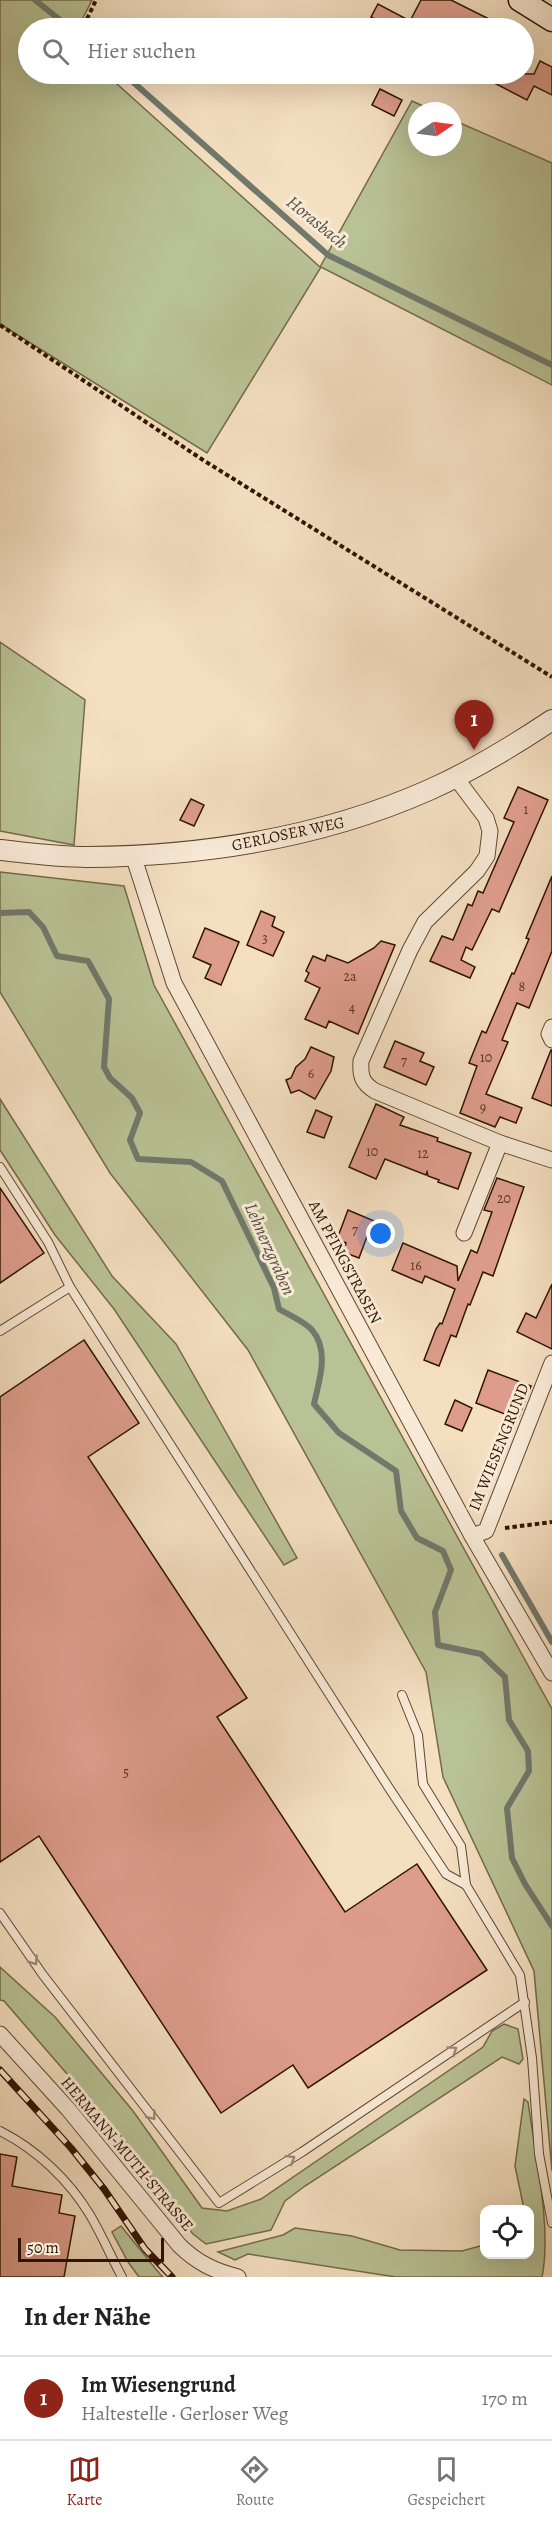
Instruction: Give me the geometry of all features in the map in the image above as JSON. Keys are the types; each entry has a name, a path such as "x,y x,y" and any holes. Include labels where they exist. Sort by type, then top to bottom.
{"main road":[{"path":"520,0 552,20"}],"street":[{"name":"GERLOSER WEG","path":"0,850 86,857 133,855 236,846 302,834 379,811 456,777 552,720"},
{"path":"456,777 486,818 490,831 487,856 477,871 425,922 410,950 361,1061 360,1072 364,1085 375,1091 500,1143 552,1160"},
{"name":"AM PFINGSTRASEN","path":"133,855 174,982 479,1533 552,1673"},
{"path":"552,1027 549,1034 552,1040"},
{"path":"465,1233 500,1143"},
{"name":"IM WIESENGRUND","path":"479,1533 552,1363"},
{"name":"HERMANN-MUTH-STRASSE","path":"0,2034 68,2109 178,2245 195,2260 238,2277"}],"lane":[{"path":"0,1167 48,1242 70,1287 396,1797 446,1874 466,1886"},
{"path":"0,1331 70,1287"},
{"path":"402,1695 418,1735 423,1784 460,1846 466,1886 519,1975 532,2058 539,2154 552,2223"},
{"path":"0,1913 44,1975 219,2204 302,2152 525,2002"},
{"path":"0,2130 23,2143 66,2183 90,2215 122,2277"}],"path":[{"path":"87,18 96,0"},
{"path":"0,325 203,460 552,677"},
{"path":"479,1533 552,1522"}],"green space":[{"path":"0,0 92,0 83,18 18,18 18,84 117,84 320,267 408,108 408,156 462,156 462,124 552,163 552,385 321,267 207,453 0,324"},
{"path":"0,642 85,700 74,845 0,831"},
{"path":"0,872 124,886 154,985 552,1709 552,2171 534,1971 443,1777 426,1672 248,1350 110,1173 0,992"},
{"path":"0,1099 112,1276 176,1344 297,1558 284,1565 114,1309 55,1235 0,1150"},
{"path":"0,1967 55,2017 133,2111 202,2208 227,2211 261,2199 483,2047 492,2031 504,2024 518,2029 523,2059 519,2064 502,2057 305,2186 285,2201 271,2230 206,2244 193,2234 150,2183 150,2170 4,2001 0,2000"},
{"path":"524,2099 528,2102 544,2214 545,2258 542,2277 396,2277 248,2254 235,2260 218,2252 283,2235 295,2228 352,2236 400,2250 462,2251 480,2246 480,2259 534,2259 534,2205 523,2205 515,2166"},
{"path":"121,2226 163,2277 139,2277 112,2232"}],"building":[{"path":"421,0 451,0 487,18 412,18"},
{"path":"378,4 404,18 371,17"},
{"path":"540,61 552,67 552,95 534,86 527,100 496,84 534,84 534,74"},
{"path":"380,89 402,100 394,116 372,105"},
{"path":"518,787 548,800 499,912 492,909 472,950 466,947 461,960 475,967 470,978 430,961 442,936 453,940 468,904 472,906 478,891 483,893 514,822 504,818"},
{"path":"191,799 204,805 194,826 180,820"},
{"path":"552,876 552,951 529,1008 517,1003 502,1040 508,1042 486,1094 522,1108 516,1123 500,1117 495,1127 460,1113 477,1066 469,1063 482,1031 486,1033 512,973 514,974 529,939 526,938"},
{"path":"261,911 275,917 272,926 284,932 273,956 247,945"},
{"path":"205,928 239,942 221,985 205,978 211,965 193,957"},
{"path":"381,941 395,945 358,1034 329,1021 326,1028 305,1019 320,988 305,981 309,973 306,971 313,956 325,961 327,955 348,963 374,948"},
{"path":"395,1041 424,1053 420,1061 434,1067 426,1085 384,1067"},
{"path":"311,1047 334,1057 331,1071 315,1099 299,1090 291,1093 286,1080 291,1078"},
{"path":"552,1050 552,1106 532,1098"},
{"path":"376,1104 404,1117 400,1125 438,1138 437,1141 471,1153 458,1189 438,1182 439,1180 428,1176 427,1172 426,1175 385,1159 376,1179 349,1167"},
{"path":"316,1110 332,1117 324,1138 307,1132"},
{"path":"497,1178 524,1187 493,1276 483,1272 456,1337 451,1335 439,1366 424,1360 436,1329 440,1323 442,1324 455,1289 425,1276 422,1283 392,1270 403,1243 457,1266 458,1281 471,1250 477,1253 492,1212 484,1210"},
{"path":"0,1188 44,1253 0,1283"},
{"path":"348,1210 393,1229 369,1231 359,1258 343,1252 346,1243 337,1239"},
{"path":"552,1284 552,1349 517,1332 526,1313 536,1318"},
{"path":"84,1340 139,1423 88,1457 247,1698 217,1717 345,1912 417,1864 487,1970 308,2088 293,2065 221,2113 39,1836 0,1862 0,1397"},
{"path":"488,1370 531,1386 518,1419 476,1403"},
{"path":"455,1400 472,1408 462,1431 445,1424"},
{"path":"0,2154 17,2157 12,2186 62,2195 59,2213 75,2216 64,2277 0,2277"}],"waterway":[{"name":"Horasbach","path":"35,0 58,18"},
{"name":"Horasbach","path":"135,84 328,255 552,365"},
{"name":"Lehnerzgraben","path":"0,913 29,912 43,927 57,956 88,961 109,999 104,1067 110,1078 132,1098 140,1113 130,1140 138,1159 191,1162 222,1181 274,1288 279,1309 312,1330 321,1347 322,1366 314,1404 339,1433 396,1471 401,1511 417,1538 443,1551 451,1570 435,1612 438,1645 481,1654 505,1677 509,1720 528,1751 529,1771 507,1808 512,1858 525,1884 552,1926"},
{"path":"502,1555 552,1642"}],"railway":[{"path":"0,2070 71,2148 104,2189 145,2249 172,2277"}],"place":[{"name":"Im Wiesengrund","path":"474,750"}]}
